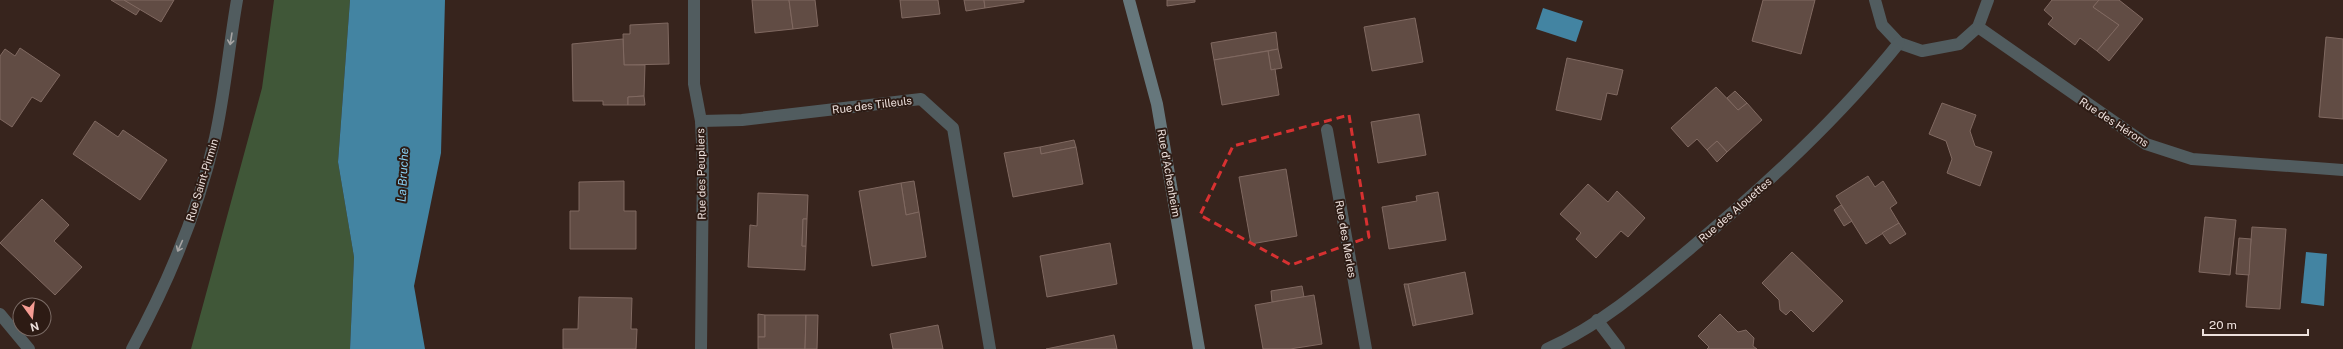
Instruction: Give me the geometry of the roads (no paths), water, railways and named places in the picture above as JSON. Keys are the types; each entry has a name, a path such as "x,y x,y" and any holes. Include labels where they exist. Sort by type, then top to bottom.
{"main road":[{"name":"Rue d'Achenheim","path":"1130,0 1157,104 1200,349"}],"street":[{"name":"Rue Saint-Pirmin","path":"132,349 162,287 200,192 215,137 237,0"},
{"name":"Rue des Peupliers","path":"694,0 694,84 701,121 703,163 701,349"},
{"path":"1875,0 1882,25 1899,43 1922,51 1959,44 1978,27 1988,0"},
{"name":"Rue des Hérons","path":"1978,27 2146,144 2192,159 2343,170"},
{"name":"Rue des Alouettes","path":"1546,349 1572,338 1636,295 1761,189 1875,73 1899,43"},
{"name":"Rue des Tilleuls","path":"701,121 742,120 920,99 953,128 990,349"},
{"name":"Rue des Merles","path":"1327,130 1366,349"},
{"path":"0,314 29,349"},
{"path":"1597,320 1619,349"}],"water":[{"name":"La Bruche","path":"350,0 445,0 441,153 414,286 425,349 350,349 354,257 338,162"},
{"path":"1543,8 1583,21 1576,42 1536,29"},
{"path":"2306,252 2327,254 2324,306 2301,303"}]}
